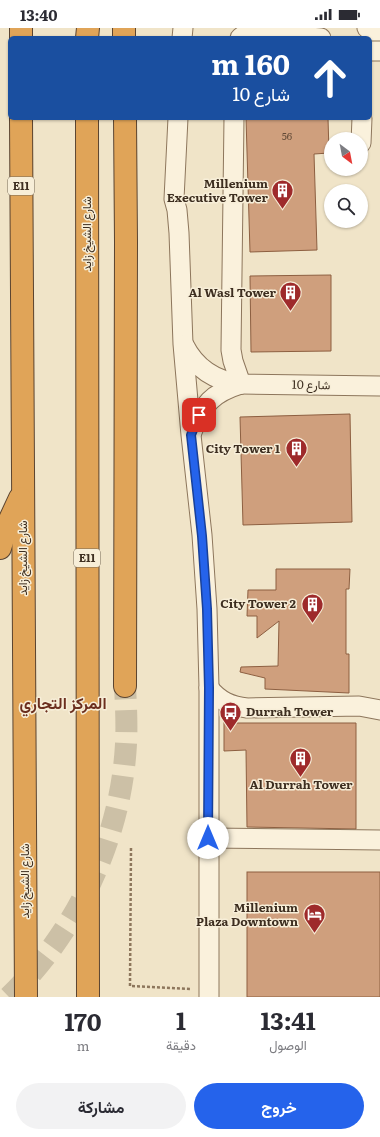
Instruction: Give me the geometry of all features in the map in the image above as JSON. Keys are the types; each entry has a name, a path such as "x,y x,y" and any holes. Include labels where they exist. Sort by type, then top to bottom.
{"highway":[{"name":"شارع الشيخ زايد","path":"21,120 26,997"},
{"name":"شارع الشيخ زايد","path":"87,120 88,997"},
{"path":"125,120 125,686"},
{"path":"0,548 7,526 22,494"}],"street":[{"path":"367,28 372,31 380,31"},
{"path":"242,36 252,32 298,36"},
{"path":"178,120 174,199 177,210 180,239 183,344 204,560 207,609 209,688 209,994"},
{"path":"234,120 231,350 241,384"},
{"path":"361,132 362,120"},
{"name":"شارع 10","path":"183,344 194,362 206,372 220,380 241,384 380,386"},
{"name":"شارع 10","path":"191,435 199,415 205,406 222,392 241,384"},
{"path":"209,688 223,701 231,705 247,708 359,706 378,714"},
{"path":"208,838 380,840"}],"path":[{"path":"131,848 130,986 209,994"}],"building":[{"path":"246,120 328,120 328,132 324,132 324,153 314,154 317,250 250,252"},
{"name":"Al Wasl Tower","path":"331,275 331,351 251,352 250,276"},
{"name":"City Tower 1","path":"350,414 352,522 243,525 240,417"},
{"name":"City Tower 2","path":"276,569 350,569 349,589 346,589 346,654 349,654 349,693 265,689 265,678 240,672 241,667 278,666 279,621 257,638 257,616 247,616 248,590 276,590"},
{"name":"Al Durrah Tower","path":"224,714 236,717 236,723 356,723 356,829 247,827 246,750 224,751"},
{"name":"Millenium Plaza Downtown","path":"247,872 380,872 380,997 247,997"}],"tunnel":[{"path":"9,997 33,971 55,943 75,913 105,848 115,814 122,779 126,744 125,686"}],"place":[{"name":"Millenium Executive Tower","path":"283,210"},
{"name":"Al Wasl Tower","path":"291,312"},
{"name":"City Tower 1","path":"296,468"},
{"name":"City Tower 2","path":"312,624"},
{"name":"Durrah Tower","path":"230,732"},
{"name":"Al Durrah Tower","path":"301,778"},
{"name":"Millenium Plaza Downtown","path":"314,934"}],"district":[{"name":"المركز التجاري","path":"63,703"}],"route":[{"path":"199,415 191,435 206,585 209,688 208,838"}]}
